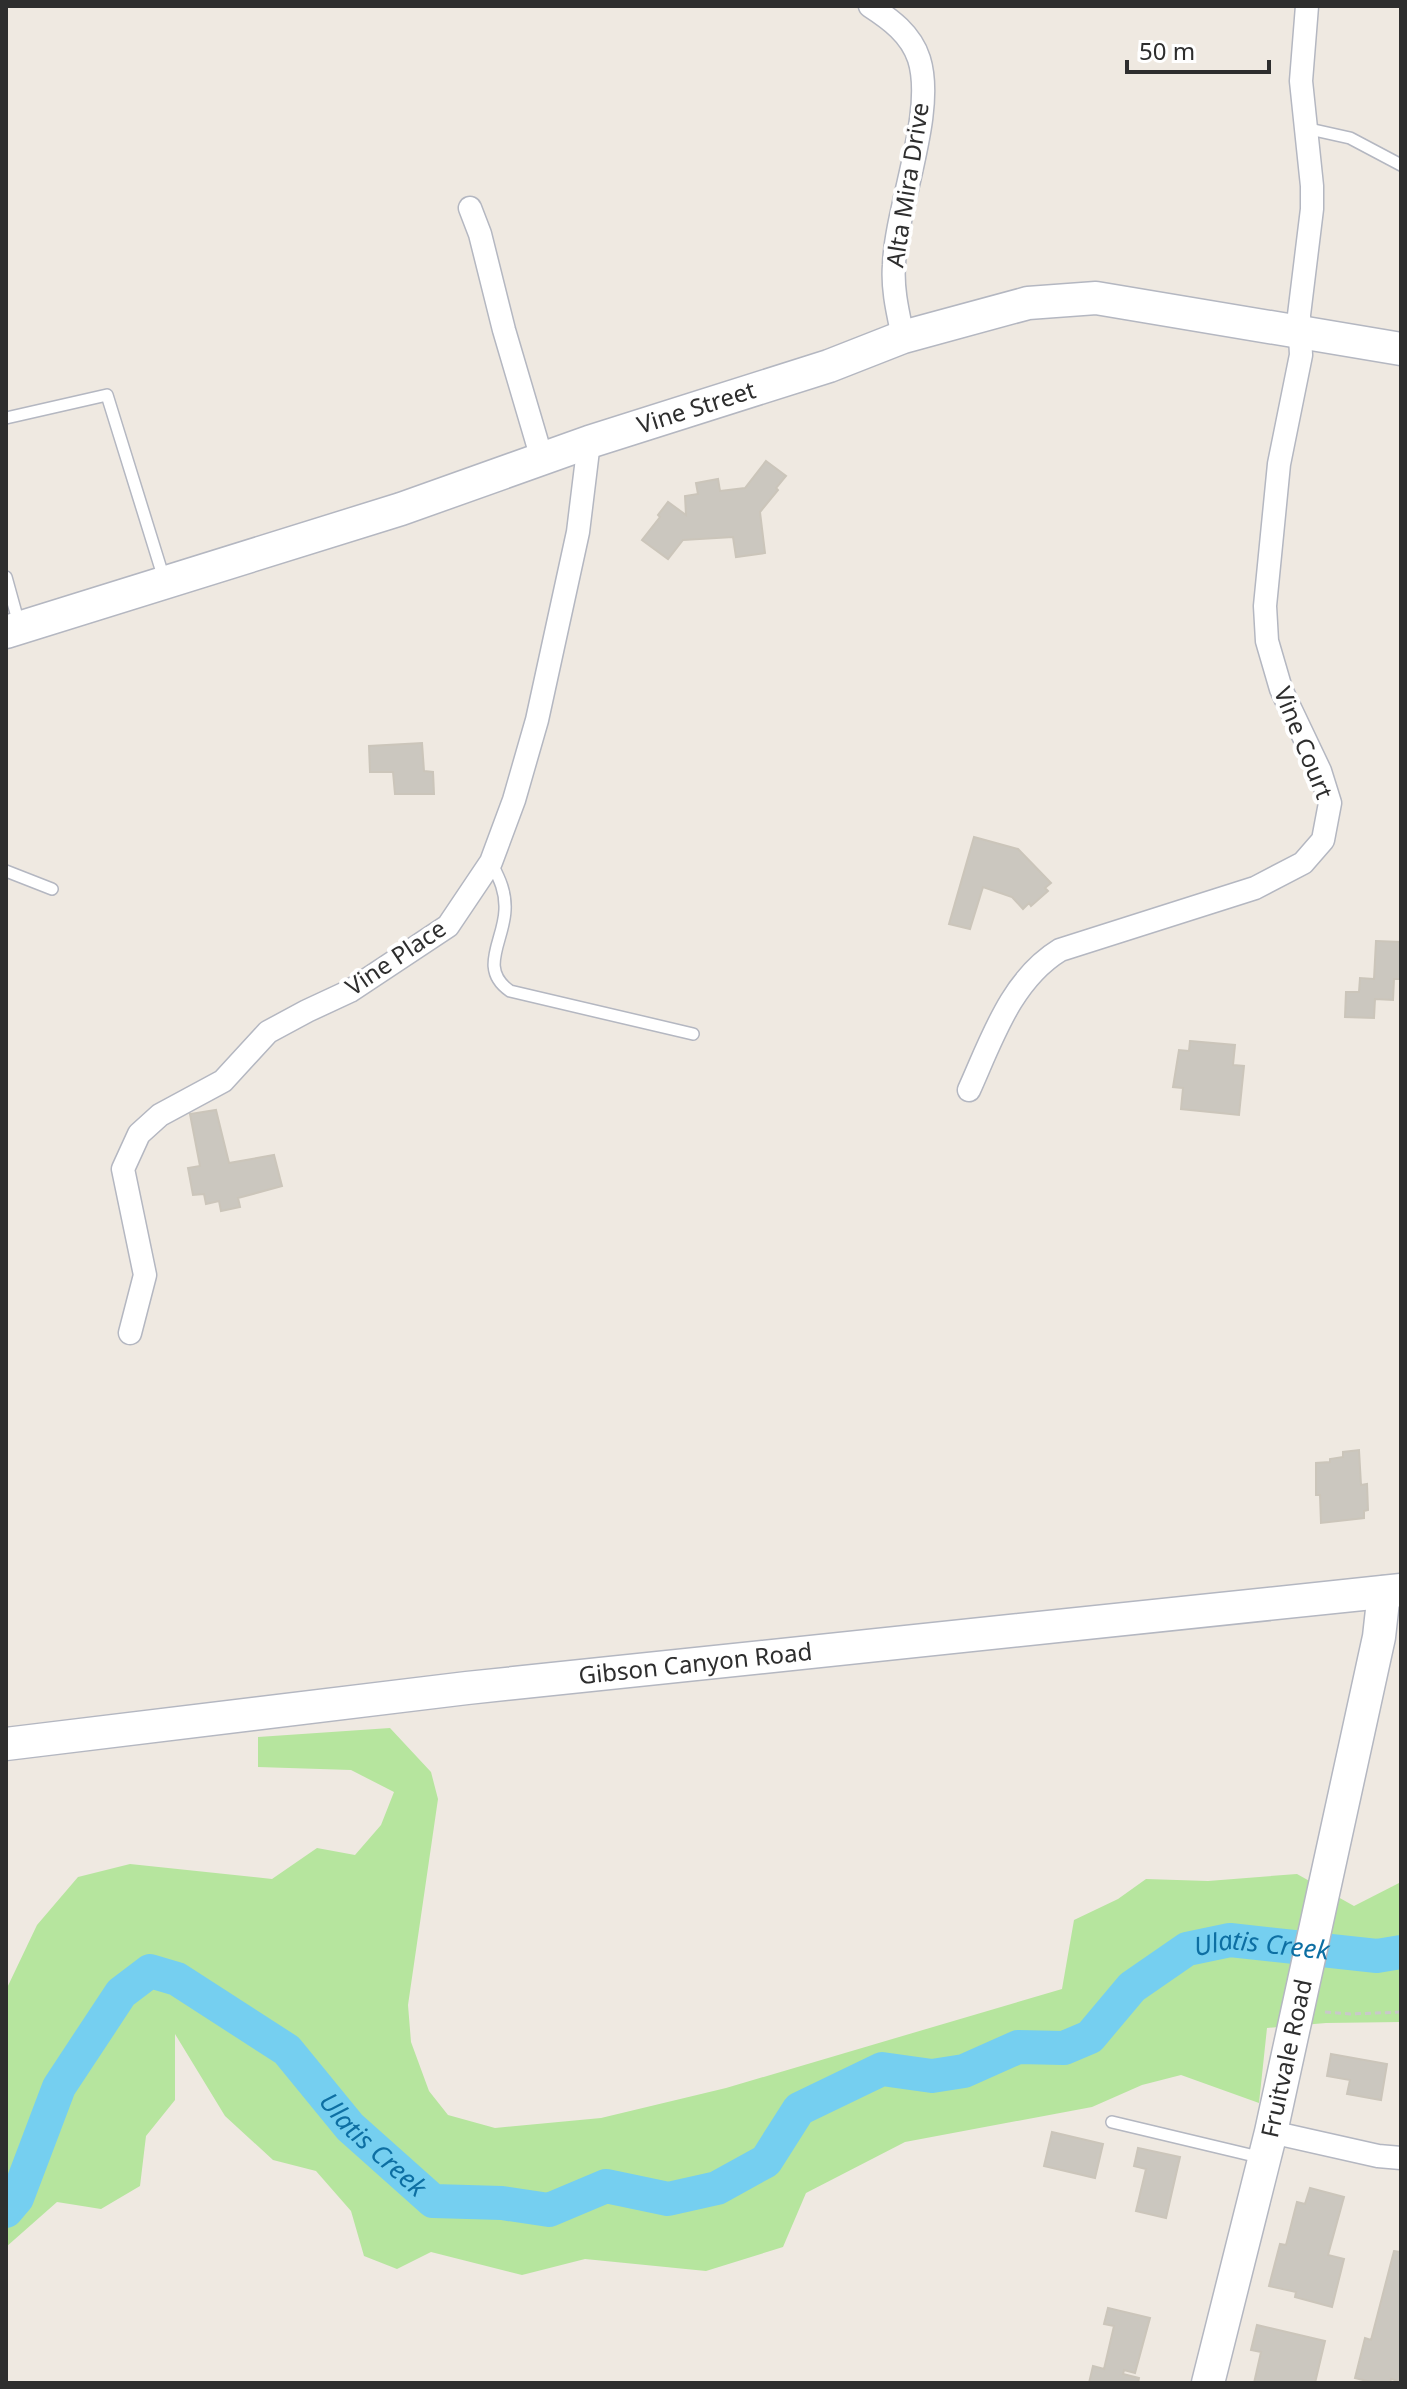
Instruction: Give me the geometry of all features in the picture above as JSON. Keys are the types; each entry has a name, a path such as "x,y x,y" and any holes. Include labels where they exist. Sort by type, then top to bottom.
{"street":[{"name":"Alta Mira Drive","path":"870,6 890,19 907,36 919,58 923,88 893,263 894,294 903,337"},
{"name":"Vine Court","path":"969,1090 999,1022 1019,987 1041,961 1060,950 1255,888 1303,863 1323,840 1330,803 1320,771 1281,689 1267,641 1265,606 1279,464 1301,355 1299,315 1312,209 1301,81 1307,6"},
{"path":"470,208 480,234 542,459"},
{"name":"Vine Street","path":"13,630 401,509 589,442 829,366 903,337 1028,303 1096,298 1401,349"},
{"name":"Vine Place","path":"130,1333 145,1275 123,1169 139,1134 160,1115 223,1081 268,1032 350,991 448,926 491,862 514,800 537,720 578,532 589,442"},
{"name":"Gibson Canyon Road","path":"6,1744 467,1688 1392,1591"},
{"name":"Fruitvale Road","path":"1208,2383 1268,2145 1379,1637 1392,1591"},
{"path":"1268,2145 1401,2158"}],"lane":[{"path":"1305,128 1350,138 1401,165"},
{"path":"6,418 107,395 165,582"},
{"path":"6,577 13,630"},
{"path":"491,862 504,887 503,928 493,963 494,975 504,986 510,991 693,1034"},
{"path":"6,871 52,889"},
{"path":"1112,2122 1268,2145"}],"path":[{"path":"1301,1998 1350,2014 1401,2012"}],"green space":[{"path":"390,1728 431,1772 438,1799 408,2005 411,2042 429,2091 448,2115 495,2128 601,2118 726,2088 1062,1989 1074,1920 1118,1899 1146,1879 1208,1881 1297,1874 1354,1906 1401,1882 1401,2022 1267,2028 1259,2103 1181,2075 1142,2085 1092,2107 905,2142 806,2193 783,2247 706,2271 585,2259 522,2275 431,2252 397,2269 364,2256 351,2211 316,2171 273,2160 225,2116 175,2034 175,2100 146,2136 140,2186 101,2209 57,2202 6,2247 6,1990 37,1925 78,1877 130,1864 272,1879 317,1848 355,1855 381,1825 394,1792 351,1770 258,1767 258,1737"}],"building":[{"path":"766,461 786,476 760,512 765,553 736,557 733,537 683,540 668,559 642,540 668,502 686,515 685,496 698,494 696,483 718,479 720,491 745,488"},
{"path":"422,743 424,771 433,772 434,794 395,794 393,772 370,772 369,746"},
{"path":"974,837 1018,849 1051,883 1045,888 1048,891 1023,909 1012,897 983,887 970,929 949,924"},
{"path":"1376,941 1401,942 1401,979 1394,979 1393,1000 1375,999 1374,1018 1345,1017 1346,992 1359,992 1360,978 1374,979"},
{"path":"1190,1041 1235,1045 1233,1065 1244,1066 1239,1115 1181,1109 1183,1088 1173,1087 1179,1050 1189,1051"},
{"path":"216,1110 229,1163 274,1155 282,1186 238,1198 240,1207 221,1211 219,1201 206,1204 204,1194 193,1195 188,1168 200,1166 190,1114"},
{"path":"1359,1450 1361,1485 1367,1484 1368,1510 1364,1511 1364,1518 1321,1523 1320,1495 1316,1495 1316,1463 1330,1462 1330,1459 1343,1457 1343,1452"},
{"path":"1331,2054 1387,2064 1381,2100 1347,2094 1350,2080 1327,2076"},
{"path":"1052,2132 1103,2144 1095,2178 1044,2166"},
{"path":"1138,2148 1180,2157 1166,2218 1136,2211 1146,2169 1134,2166"},
{"path":"1310,2188 1344,2197 1328,2255 1344,2259 1332,2307 1295,2297 1296,2292 1269,2286 1280,2244 1286,2245 1297,2202 1305,2204"},
{"path":"1394,2251 1401,2252 1401,2382 1391,2379 1390,2383 1375,2383 1355,2378 1365,2338 1371,2340"},
{"path":"1108,2308 1150,2318 1135,2373 1124,2370 1123,2374 1139,2378 1138,2383 1089,2383 1093,2366 1104,2369 1114,2326 1104,2324"},
{"path":"1257,2325 1325,2341 1315,2383 1254,2383 1261,2352 1251,2350"}],"waterway":[{"name":"Ulatis Creek","path":"6,2211 17,2198 59,2087 121,1993 150,1971 177,1979 287,2050 350,2127 433,2201 502,2203 549,2210 606,2186 668,2199 717,2188 766,2161 799,2109 882,2069 932,2076 964,2071 1018,2047 1064,2048 1090,2037 1132,1987 1187,1949 1230,1940 1377,1956 1401,1952"}]}
